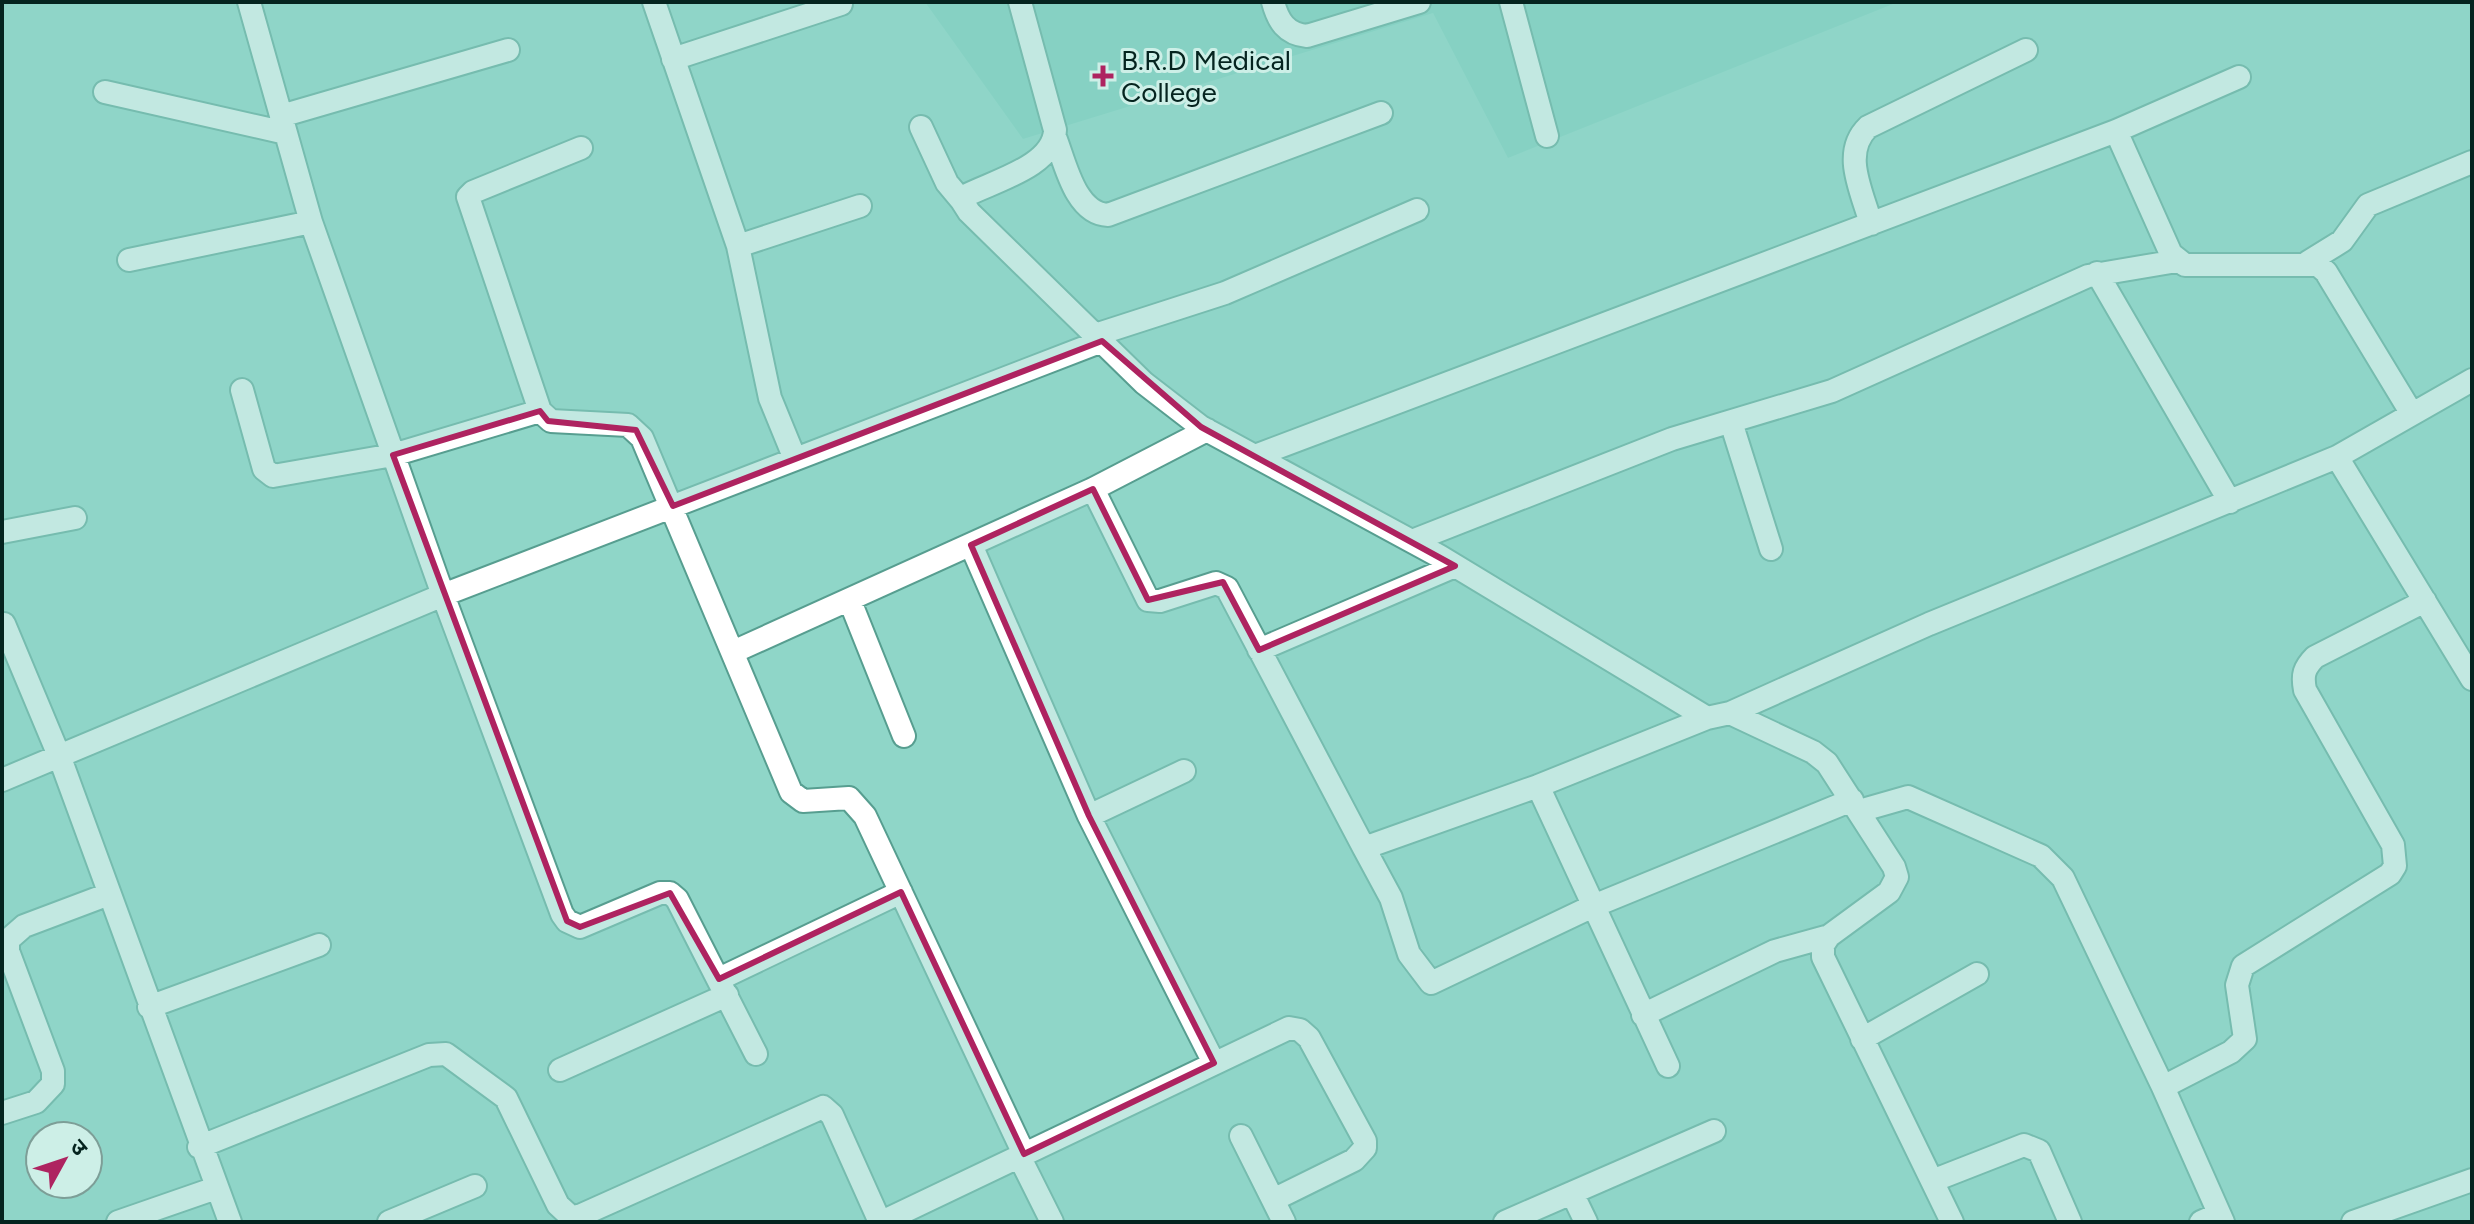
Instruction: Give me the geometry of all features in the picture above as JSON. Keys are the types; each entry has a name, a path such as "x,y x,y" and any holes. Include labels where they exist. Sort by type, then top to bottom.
{"street":[{"path":"249,2 311,222 443,595 567,921 580,927 660,893 670,893 677,899 756,1054"},
{"path":"654,2 738,246 770,398 795,459"},
{"path":"1020,2 1055,137 1081,199 1089,209 1108,215 1381,113"},
{"path":"1273,2 1284,27 1295,35 1307,36 1419,2"},
{"path":"1511,2 1547,136"},
{"path":"673,59 841,4"},
{"path":"105,92 284,124 508,50"},
{"path":"1871,224 1854,162 1853,149 1857,138 1868,127 2026,50"},
{"path":"1255,456 2116,131 2239,77"},
{"path":"921,127 947,183 969,212 1144,383 1207,430 1412,541 1707,718"},
{"path":"2116,131 2171,254 2185,265 2308,262 2342,241 2351,232 2359,215 2378,199 2472,162"},
{"path":"962,201 965,196 1043,157 1050,150 1055,137"},
{"path":"581,148 473,192 468,197 540,411 551,421 628,425 636,430 673,506 791,792 803,801 837,796 849,798 858,806 901,892 1052,1222"},
{"path":"738,246 860,206"},
{"path":"2,780 443,595 1099,338 1225,293 1417,210"},
{"path":"129,260 311,222"},
{"path":"1412,541 1652,447 1847,385 2097,273 2177,261"},
{"path":"2308,262 2326,272 2412,414"},
{"path":"2097,273 2230,502"},
{"path":"1364,848 1538,786 1707,718 1730,713 1929,624 2337,457 2472,380"},
{"path":"242,390 267,474 281,477 393,455 540,411"},
{"path":"1731,422 1771,549"},
{"path":"733,652 1093,489 1207,430"},
{"path":"2337,457 2472,679"},
{"path":"1093,489 1148,600 1160,601 1210,584 1222,585 1391,898 1409,954 1431,983 1591,907 1856,806 1908,797 2041,856 2063,878 2163,1087 2214,1219"},
{"path":"2,532 75,518"},
{"path":"971,545 1089,816 1214,1063"},
{"path":"1259,650 1455,566"},
{"path":"850,601 904,736"},
{"path":"2163,1087 2231,1052 2245,1039 2237,985 2243,966 2390,874 2395,866 2393,845 2305,690 2303,677 2306,666 2315,657 2425,601"},
{"path":"4,624 60,758 199,1147 230,1222"},
{"path":"1730,713 1813,752 1827,763 1897,877 1889,892 1829,936 1823,945 1823,957 1952,1222"},
{"path":"1089,816 1184,771"},
{"path":"1538,786 1591,907 1668,1066"},
{"path":"560,1070 901,892"},
{"path":"2,1113 36,1102 53,1084 53,1071 9,973 8,940 15,932 109,894"},
{"path":"1643,1015 1775,951 1829,936"},
{"path":"149,1007 319,945"},
{"path":"1862,1039 1977,974"},
{"path":"199,1147 429,1055 446,1054 506,1098 558,1205 570,1216 577,1217 823,1107 832,1115 881,1222 1278,1032 1300,1030 1309,1038 1365,1141 1365,1148 1354,1160 1273,1200"},
{"path":"1505,1222 1714,1131"},
{"path":"1241,1136 1284,1222"},
{"path":"1932,1181 2024,1145 2033,1145 2039,1151 2070,1222"},
{"path":"2353,1222 2472,1180"},
{"path":"389,1222 475,1186"},
{"path":"118,1222 216,1188"},
{"path":"1572,1193 1586,1222"}],"highlighted area":[{"path":"1102,341 1201,427 1455,566 1259,650 1223,582 1148,600 1093,489 971,545 1089,816 1214,1063 1024,1154 901,892 719,979 670,893 580,927 567,921 393,455 540,411 548,421 636,430 673,506"}],"shaded area":[{"name":"B.R.D Medical College","path":"925,2 1898,2 1508,158 1433,13 1023,139"}],"place":[{"name":"B.R.D Medical College","path":"1103,76"}]}
